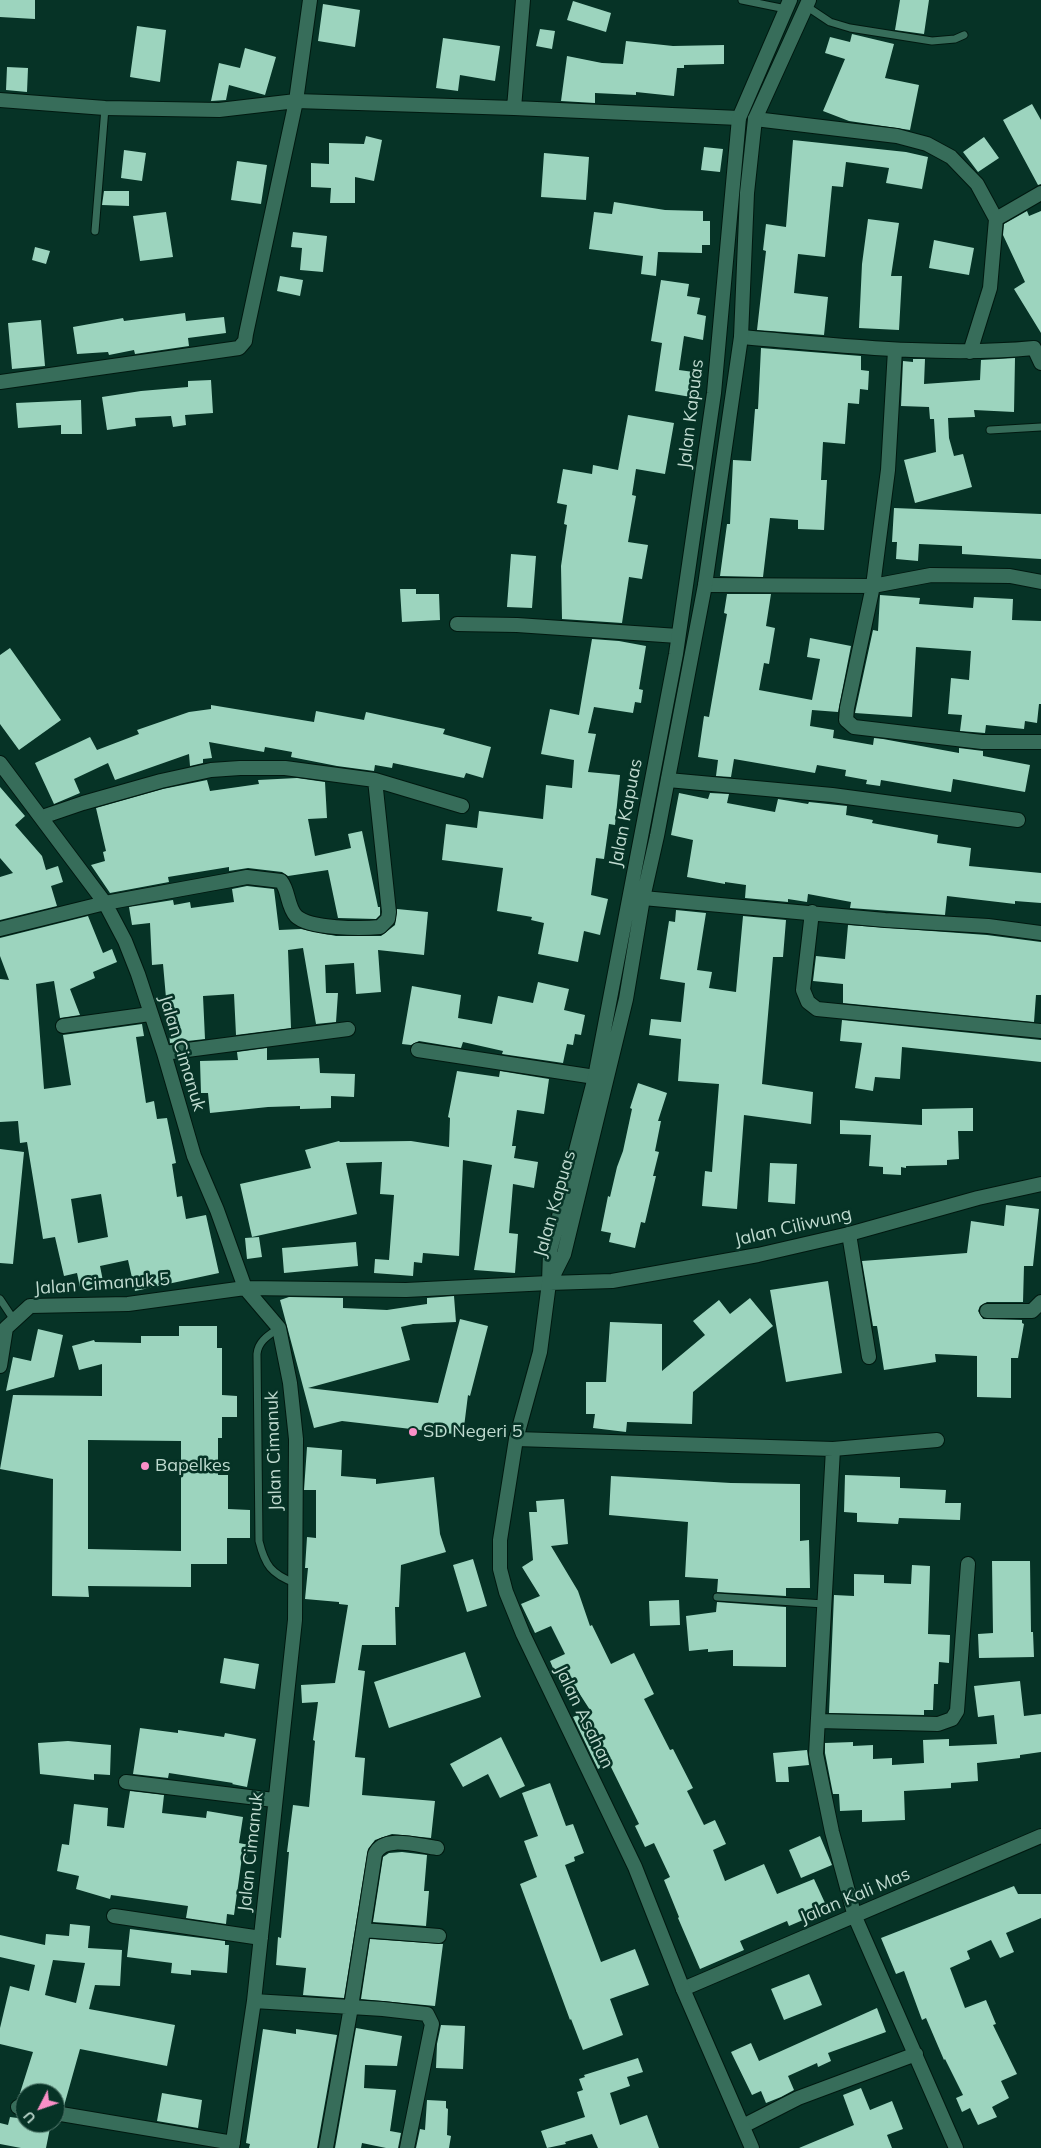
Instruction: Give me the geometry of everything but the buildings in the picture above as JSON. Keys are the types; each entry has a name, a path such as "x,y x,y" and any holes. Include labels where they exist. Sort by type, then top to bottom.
{"street":[{"path":"0,382 239,348 245,341 296,100 310,0"},
{"path":"514,108 524,0"},
{"name":"Jalan Kapuas","path":"549,1283 564,1254 626,999 705,585 741,337 747,193 755,119 808,3"},
{"name":"Jalan Kapuas","path":"549,1283 550,1251 595,1078 678,636 714,393 739,118 788,4"},
{"path":"0,100 105,108 219,110 296,100 739,118"},
{"path":"755,119 897,136 927,144 951,157 977,184 996,219 993,233 990,288 970,352"},
{"path":"996,219 1041,193"},
{"path":"741,337 895,350 970,352 1038,346 1041,363"},
{"path":"895,350 888,470 873,586 846,714 849,723 854,727 982,742 1041,742"},
{"path":"714,393 732,397"},
{"path":"705,585 873,586 931,575 1010,576 1041,582"},
{"path":"457,624 517,625 678,636"},
{"name":"Jalan Cimanuk","path":"0,763 105,903 125,941 164,1053 194,1156 217,1210 246,1288 279,1328 290,1383 296,1439 295,1620 274,1800 254,2001 232,2146"},
{"path":"42,817 119,793 211,770 240,768 285,768 375,780 462,806"},
{"path":"0,929 105,903 247,877 270,878 281,881 285,886 290,906 296,916 304,922 316,925 380,927 388,919 389,912 375,780"},
{"path":"668,780 832,796 1018,820"},
{"path":"644,898 884,920 988,926 1041,933"},
{"path":"812,912 803,990 808,1002 817,1010 1041,1031"},
{"path":"63,1026 150,1014"},
{"path":"164,1053 348,1030"},
{"path":"418,1050 595,1078"},
{"name":"Jalan Ciliwung","path":"246,1288 406,1290 612,1281 758,1255 848,1234 978,1198 1041,1184"},
{"path":"848,1234 869,1356"},
{"name":"Jalan Asahan","path":"549,1283 540,1352 516,1439 500,1540 500,1569 506,1592 523,1634 625,1844 683,1989 752,2148"},
{"name":"Jalan Cimanuk 5","path":"0,1366 6,1328 30,1306 128,1304 246,1288"},
{"path":"987,1311 1032,1311 1041,1302"},
{"path":"516,1439 833,1449 937,1440"},
{"path":"833,1449 816,1754 832,1832 855,1917 956,2148"},
{"path":"818,1721 938,1724 952,1718 957,1711 968,1564"},
{"path":"126,1782 274,1800"},
{"name":"Jalan Kali Mas","path":"683,1989 1041,1836"},
{"path":"326,2148 375,1854 378,1847 393,1842 437,1848"},
{"path":"114,1916 261,1938"},
{"path":"363,1930 439,1936"},
{"path":"254,2001 427,2014 432,2024 407,2148"},
{"path":"743,2126 798,2098 916,2054"},
{"path":"65,2115 232,2146"}],"lane":[{"path":"742,0 788,4"},
{"path":"808,3 830,22 850,28 932,41 955,39 964,35"},
{"path":"95,231 105,108"},
{"path":"990,430 1041,427"},
{"path":"0,1300 14,1320"},
{"path":"279,1328 262,1341 258,1347 257,1354 259,1541 263,1558 273,1572 295,1583"},
{"path":"717,1597 824,1604"}],"place":[{"name":"SD Negeri 5","path":"413,1432"},
{"name":"Bapelkes","path":"145,1466"}]}
